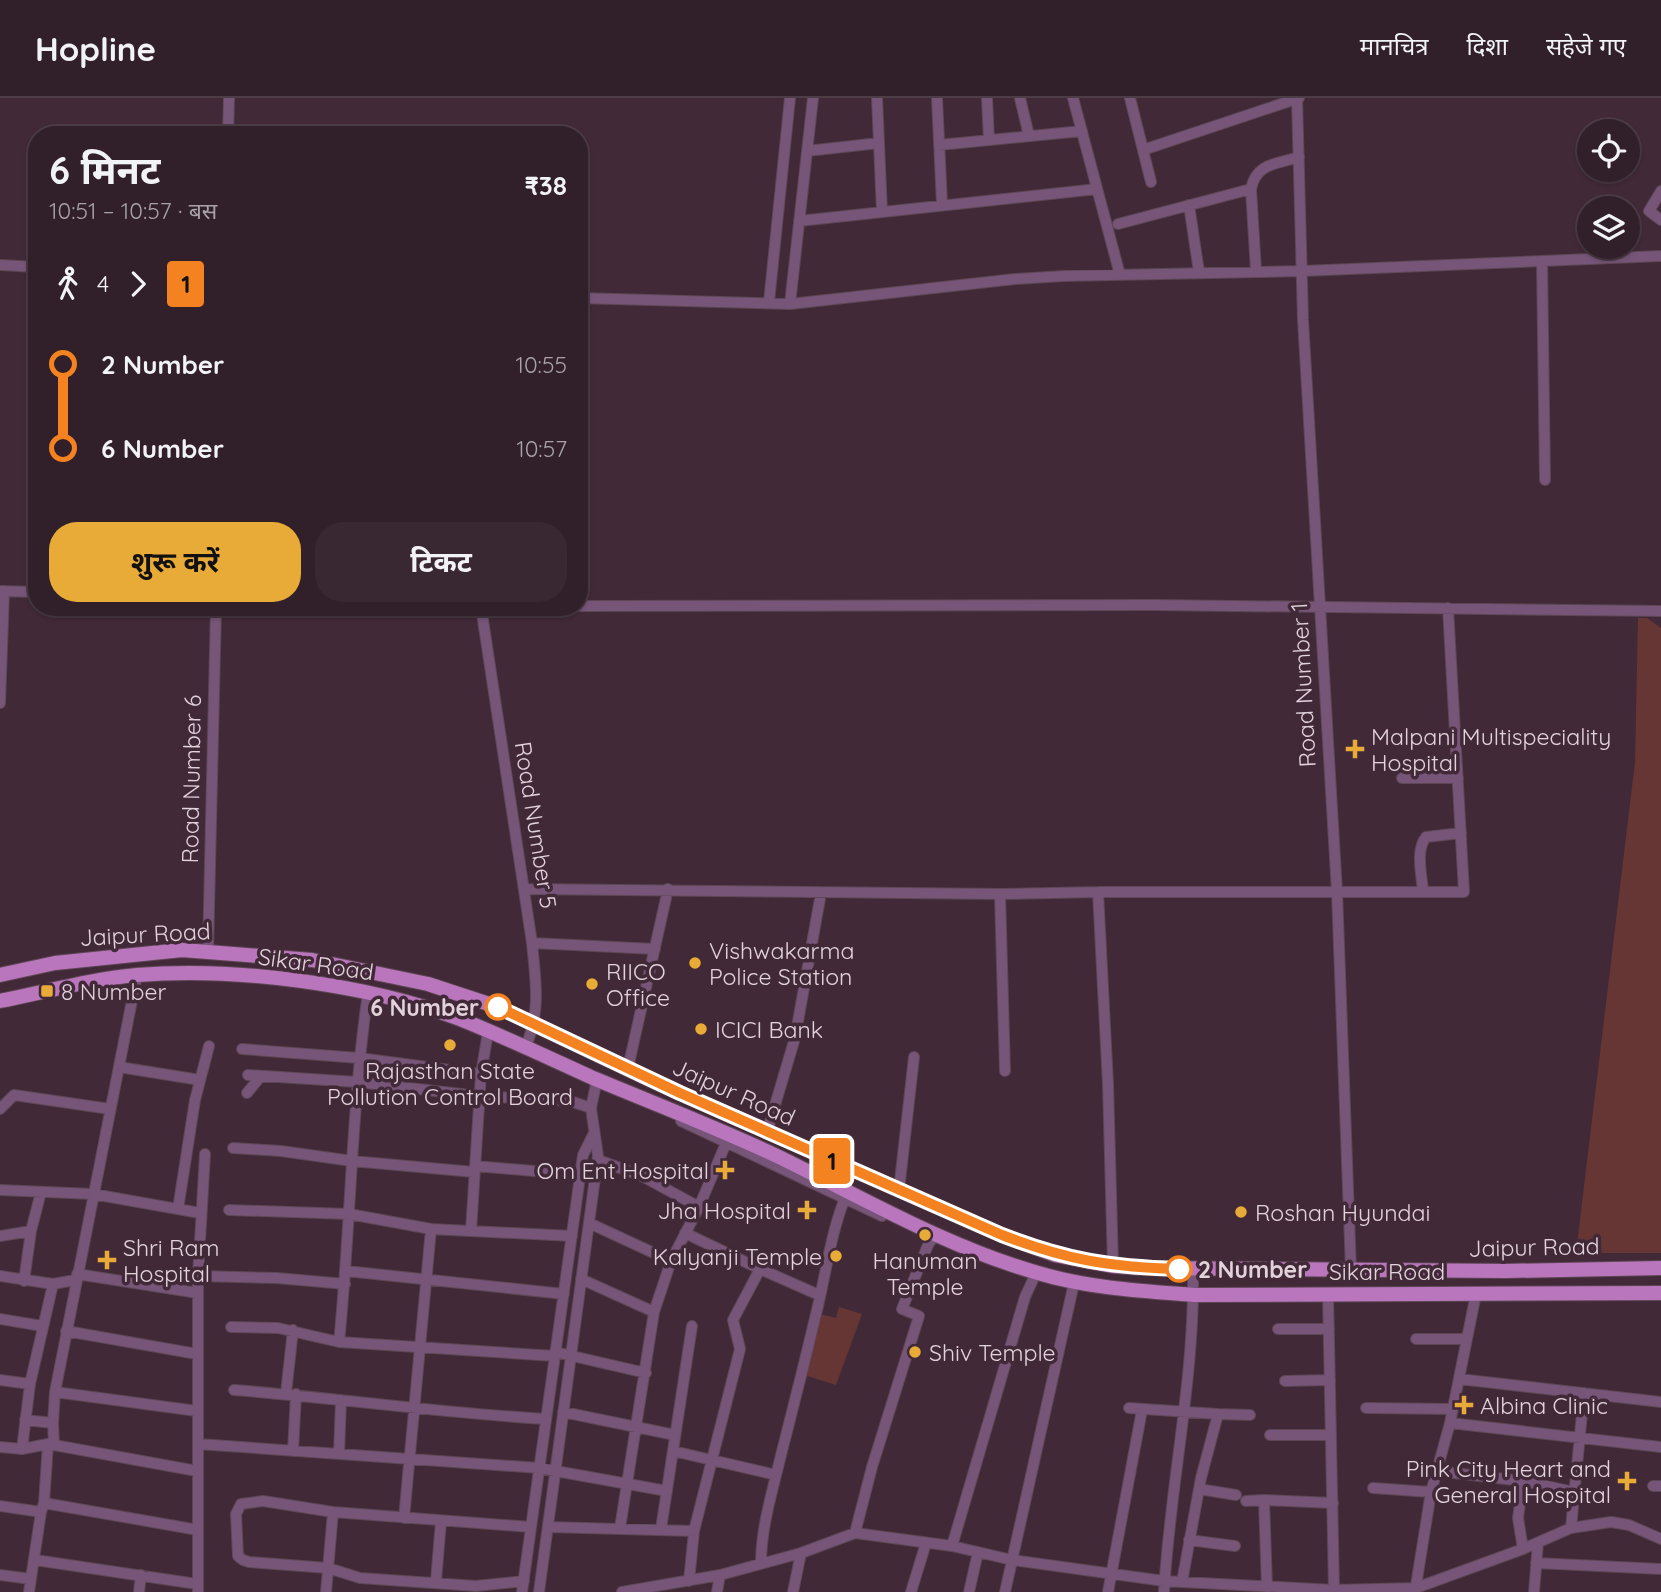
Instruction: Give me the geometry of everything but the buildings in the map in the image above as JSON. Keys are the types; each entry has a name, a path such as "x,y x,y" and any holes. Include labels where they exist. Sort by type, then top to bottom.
{"main road":[{"name":"Jaipur Road","path":"0,975 40,968 55,962 182,950 312,960 402,978 474,998 933,1206 1037,1248 1073,1259 1113,1266 1193,1270 1506,1271 1661,1268"},
{"name":"Sikar Road","path":"0,1001 136,975 174,974 286,979 411,1003 460,1020 635,1094 728,1139 780,1158 846,1196 934,1236 1034,1276 1074,1285 1194,1298 1661,1293"}],"street":[{"path":"228,126 229,98"},
{"path":"769,302 790,98"},
{"path":"790,304 813,98"},
{"path":"877,98 882,212"},
{"path":"937,98 942,205"},
{"path":"986,98 989,140"},
{"path":"1020,98 1029,136"},
{"path":"1073,98 1119,275"},
{"path":"1130,98 1151,182"},
{"path":"1143,150 1298,99"},
{"name":"Road Number 1","path":"1298,99 1303,320 1337,892 1351,1270"},
{"path":"939,145 1082,131"},
{"path":"807,151 879,143"},
{"path":"1256,271 1251,189 1253,178 1259,170 1299,157"},
{"path":"799,221 1097,189"},
{"path":"1118,224 1251,189"},
{"path":"1661,191 1649,211 1661,220"},
{"path":"1189,205 1199,272"},
{"path":"588,298 790,304 1015,279 1302,271 1661,256"},
{"path":"1542,261 1545,480"},
{"path":"0,265 28,267"},
{"path":"0,703 2,591 28,592"},
{"path":"588,606 1319,607 1661,611"},
{"path":"525,889 1000,894 1464,892 1448,608"},
{"name":"Road Number 6","path":"208,951 216,616"},
{"name":"Road Number 5","path":"482,616 525,889 537,993 535,1026 525,1049"},
{"path":"1402,778 1458,778"},
{"path":"1423,892 1420,852 1423,840 1426,837 1461,833"},
{"path":"628,1068 668,890"},
{"path":"1098,892 1108,1084 1113,1266"},
{"path":"767,1132 795,1038 821,893"},
{"path":"1000,894 1005,1071"},
{"path":"532,943 655,949"},
{"path":"29,1592 43,1508 55,1392 136,975"},
{"path":"339,1342 346,1271 356,1082 368,993"},
{"path":"471,1231 479,1096 488,1032"},
{"path":"178,1209 184,1157 209,1046"},
{"path":"242,1049 359,1058 481,1074"},
{"path":"899,1190 914,1057"},
{"path":"119,1067 200,1080"},
{"path":"247,1075 356,1082 479,1096 570,1101 591,1108"},
{"path":"247,1093 261,1076"},
{"path":"539,1592 598,1160 591,1108 597,1079"},
{"path":"0,1109 14,1095 110,1109"},
{"path":"531,1527 332,1513 254,1501 241,1504 236,1514 238,1556 243,1560 328,1568 360,1578 436,1581 476,1589 523,1586 583,1155 594,1133"},
{"path":"620,1528 654,1312 671,1261 699,1207 728,1139"},
{"path":"233,1148 281,1151 352,1161 580,1175"},
{"path":"35,1560 141,1575 197,1588 198,1276 205,1154"},
{"path":"598,1160 642,1176 699,1207"},
{"path":"1,1191 93,1194 200,1213"},
{"path":"24,1281 31,1231 41,1192"},
{"path":"761,1564 761,1544 776,1475 846,1196"},
{"path":"229,1210 349,1214 431,1229 587,1236"},
{"path":"589,1223 671,1261"},
{"path":"404,1518 431,1229"},
{"path":"0,1236 31,1231"},
{"path":"685,1233 819,1295"},
{"path":"855,1533 872,1467 919,1316 902,1309 934,1236"},
{"path":"689,1581 694,1531 740,1349 733,1320 760,1269"},
{"path":"1164,1587 1185,1412 1194,1298 1193,1270"},
{"path":"346,1271 564,1294"},
{"path":"0,1276 53,1284 76,1277 198,1293"},
{"path":"198,1276 277,1278 345,1284"},
{"path":"953,1546 1025,1297 1034,1276"},
{"path":"581,1279 654,1312"},
{"path":"22,1449 30,1384 53,1284"},
{"path":"1004,1592 1074,1285"},
{"path":"1328,1297 1334,1590"},
{"path":"1416,1590 1431,1492 1450,1423 1476,1297 1661,1299"},
{"path":"0,1319 42,1326"},
{"path":"661,1530 692,1325"},
{"path":"230,1327 293,1330 339,1342 421,1349 571,1355 646,1373"},
{"path":"1278,1329 1329,1329"},
{"path":"293,1330 293,1451"},
{"path":"66,1331 197,1354"},
{"path":"1416,1339 1467,1339"},
{"path":"38,1352 62,1354"},
{"path":"1459,1379 1661,1402"},
{"path":"0,1380 30,1384"},
{"path":"1285,1381 1330,1380"},
{"path":"234,1390 291,1393 414,1409 546,1419"},
{"path":"55,1392 197,1412"},
{"path":"1571,1528 1584,1393"},
{"path":"339,1454 341,1400"},
{"path":"1129,1408 1250,1415"},
{"path":"1366,1408 1452,1409"},
{"path":"1108,1592 1142,1410"},
{"path":"564,1412 675,1435"},
{"path":"1182,1582 1199,1489 1218,1414"},
{"path":"25,1420 53,1423"},
{"path":"1450,1423 1661,1447"},
{"path":"1270,1436 1331,1436"},
{"path":"0,1447 22,1449 51,1444 197,1471"},
{"path":"198,1444 539,1468 667,1491"},
{"path":"673,1451 776,1475"},
{"path":"1436,1471 1523,1481 1574,1492"},
{"path":"1523,1481 1518,1518 1523,1549"},
{"path":"1373,1488 1431,1492"},
{"path":"1199,1489 1241,1498 1332,1503"},
{"path":"1264,1500 1267,1587"},
{"path":"0,1506 43,1508 198,1530"},
{"path":"326,1592 332,1513"},
{"path":"436,1581 441,1521"},
{"path":"622,1592 657,1589 720,1575 801,1553 855,1533 953,1546 1012,1560 1112,1573 1164,1587 1182,1582 1334,1590 1416,1590 1571,1528 1611,1522 1629,1525 1661,1539"},
{"path":"548,1527 694,1531"},
{"path":"1189,1540 1235,1546"},
{"path":"911,1592 926,1543"},
{"path":"1534,1592 1538,1543"},
{"path":"969,1592 978,1552"},
{"path":"793,1592 801,1553"},
{"path":"1536,1563 1661,1569"},
{"path":"0,1575 31,1579"},
{"path":"139,1592 141,1575"},
{"path":"717,1592 720,1575"}],"shaded area":[{"path":"1638,618 1647,618 1661,628 1661,1253 1576,1253 1635,762"},
{"path":"839,1307 862,1314 836,1385 804,1375 816,1313 836,1318"}],"bus line":[{"name":"1","path":"498,1007 680,1093 1002,1235 1055,1255 1089,1262 1113,1266 1179,1269"}],"place":[{"name":"Malpani Multispeciality Hospital","path":"1355,749"},
{"name":"Vishwakarma Police Station","path":"695,963"},
{"name":"RIICO Office","path":"592,984"},
{"name":"8 Number","path":"47,991"},
{"name":"6 Number","path":"498,1007"},
{"name":"ICICI Bank","path":"701,1029"},
{"name":"Rajasthan State Pollution Control Board","path":"450,1045"},
{"name":"Om Ent Hospital","path":"725,1170"},
{"name":"Jha Hospital","path":"807,1210"},
{"name":"Roshan Hyundai","path":"1241,1212"},
{"name":"Hanuman Temple","path":"925,1235"},
{"name":"Kalyanji Temple","path":"836,1256"},
{"name":"Shri Ram Hospital","path":"107,1260"},
{"name":"2 Number","path":"1179,1269"},
{"name":"Shiv Temple","path":"915,1352"},
{"name":"Albina Clinic","path":"1464,1405"},
{"name":"Pink City Heart and General Hospital","path":"1627,1481"}]}
